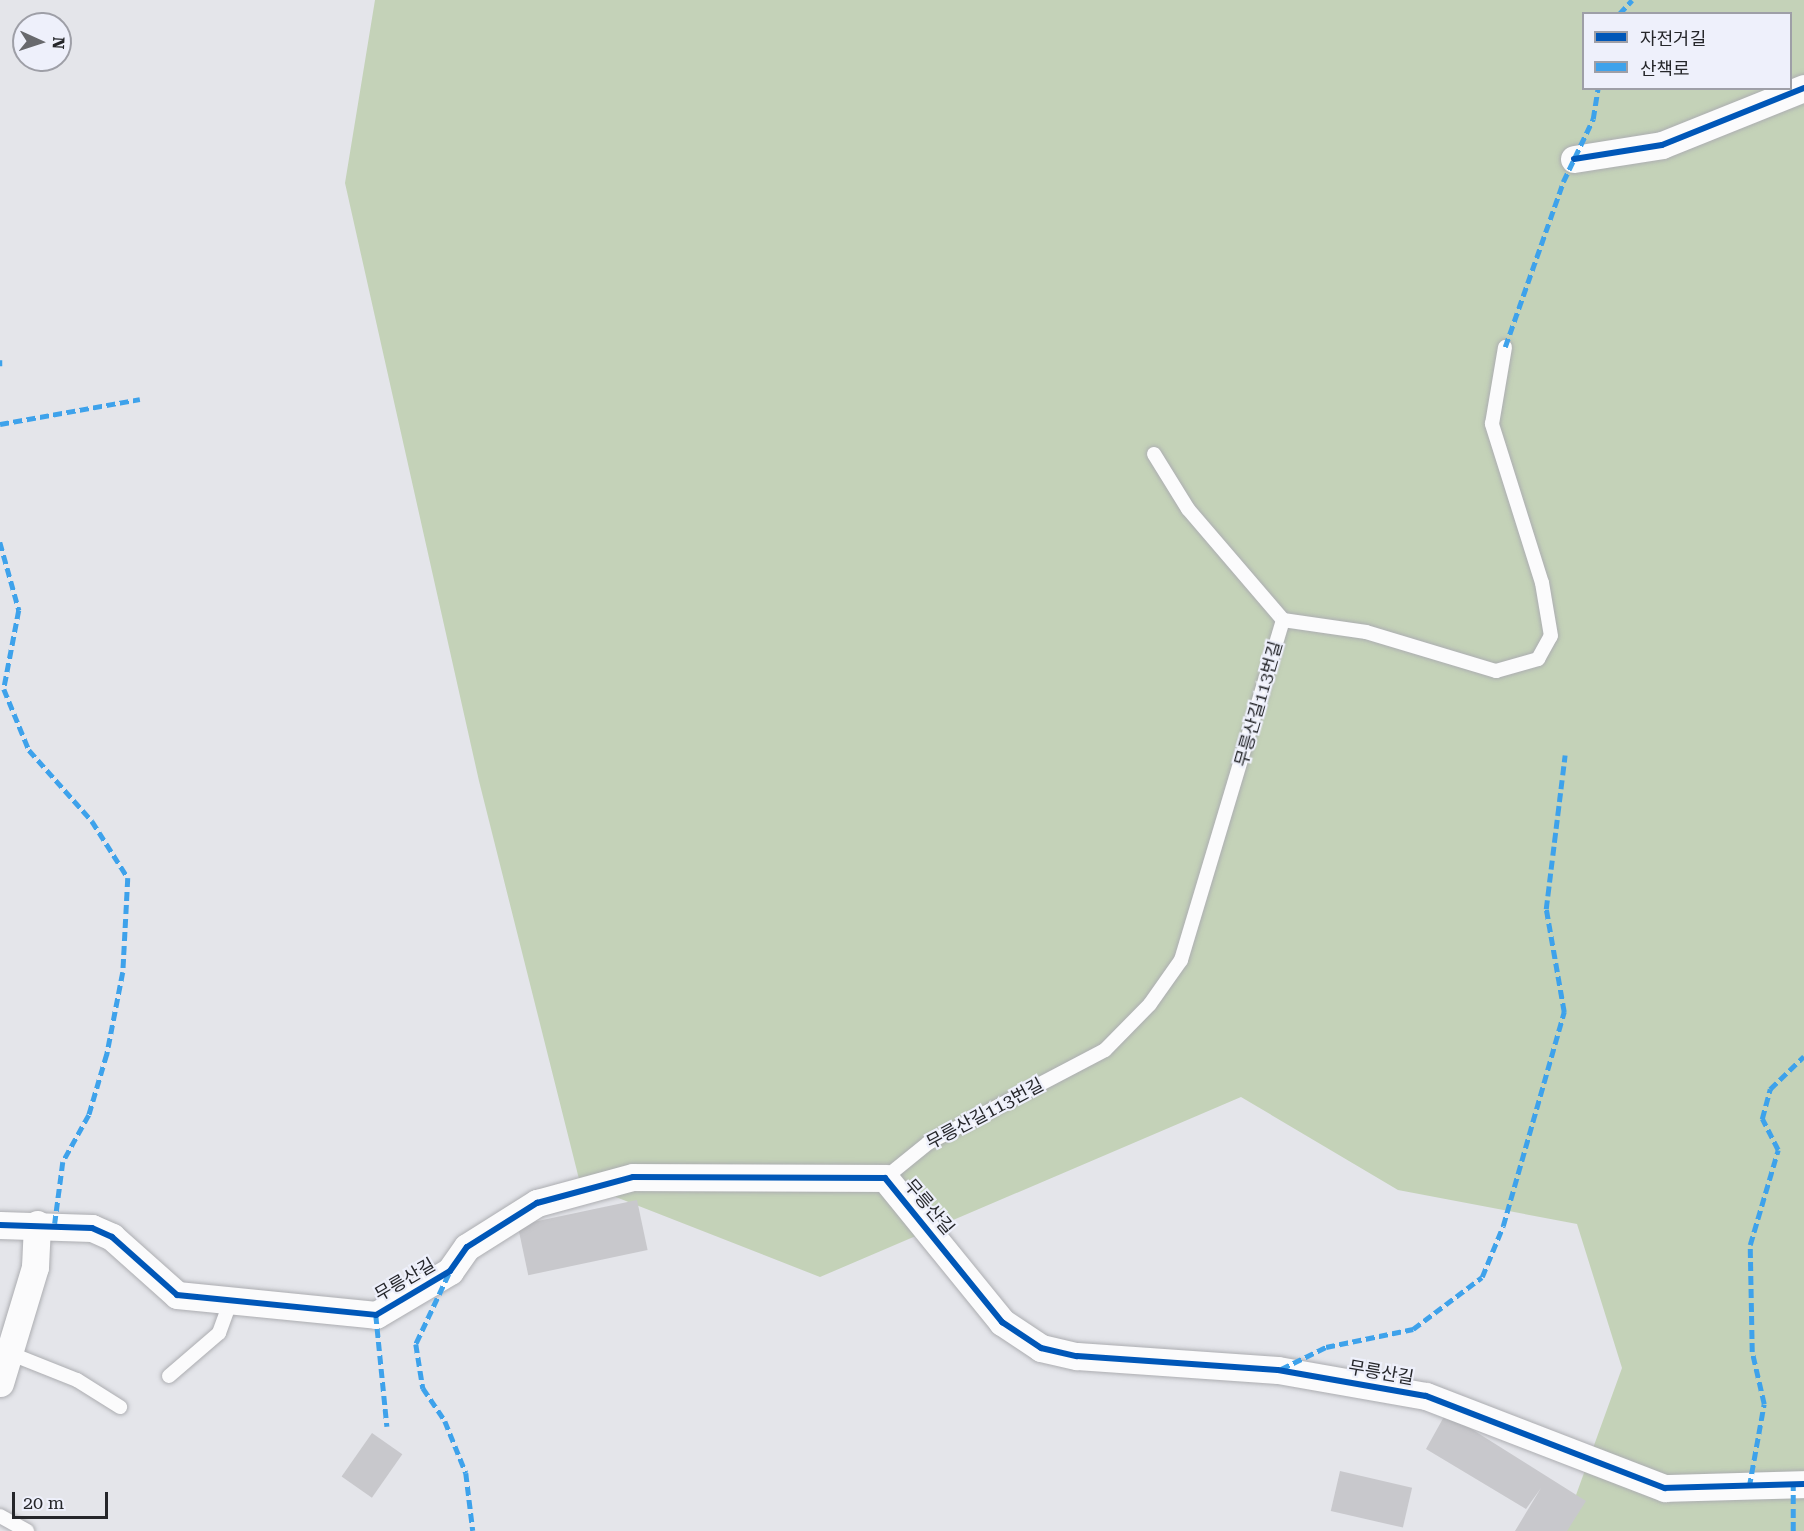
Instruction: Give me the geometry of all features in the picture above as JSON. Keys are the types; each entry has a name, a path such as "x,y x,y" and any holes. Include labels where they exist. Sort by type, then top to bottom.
{"street":[{"path":"1574,159 1662,144 1804,88"},
{"name":"무릉산길","path":"0,1225 37,1224 92,1228 112,1237 177,1294 376,1315 450,1271 467,1247 537,1203 633,1177 885,1178 1002,1322 1041,1348 1077,1356 1278,1370 1426,1396 1665,1488 1804,1484"},
{"path":"0,1383 35,1267 37,1224"}],"lane":[{"name":"무릉산길113번길","path":"885,1178 928,1143 1105,1050 1181,960 1283,620 1366,632 1496,671 1538,659 1551,636 1542,583 1492,424 1505,347"},
{"path":"1154,454 1188,509 1283,620"},
{"path":"169,1376 219,1333 231,1300"},
{"path":"9,1353 77,1380 120,1407"},
{"path":"0,1516 27,1531"}],"green space":[{"path":"375,0 1804,0 1804,1531 1563,1531 1622,1368 1577,1224 1398,1190 1241,1097 820,1277 580,1183 479,781 345,183"}],"building":[{"path":"637,1200 648,1250 528,1275 518,1225"},
{"path":"1446,1413 1586,1501 1567,1531 1515,1531 1541,1488 1526,1509 1426,1449"},
{"path":"372,1433 402,1454 372,1498 342,1476"},
{"path":"1340,1471 1412,1488 1403,1528 1331,1511"}],"marked path":[{"path":"1621,12 1632,0"},
{"path":"1505,347 1563,182 1593,119 1598,90"},
{"path":"0,360 0,366"},
{"path":"0,424 140,399"},
{"path":"0,542 19,610 4,689 29,750 92,821 128,878 123,972 107,1054 89,1115 63,1162 55,1223"},
{"path":"1281,1369 1326,1347 1413,1329 1482,1277 1503,1226 1564,1012 1546,909 1565,755"},
{"path":"1749,1487 1764,1404 1752,1352 1750,1245 1778,1150 1762,1119 1770,1089 1804,1056"},
{"path":"449,1274 416,1344 423,1388 445,1421 466,1473 473,1531"},
{"path":"376,1315 387,1426"},
{"path":"1793,1485 1793,1531"}],"cycle path":[{"path":"1574,159 1662,145 1804,88"},
{"path":"0,1225 92,1228 112,1237 177,1295 376,1315 450,1271 467,1247 537,1203 633,1177 885,1178 1002,1322 1041,1348 1077,1356 1278,1370 1426,1396 1665,1488 1804,1484"}]}
